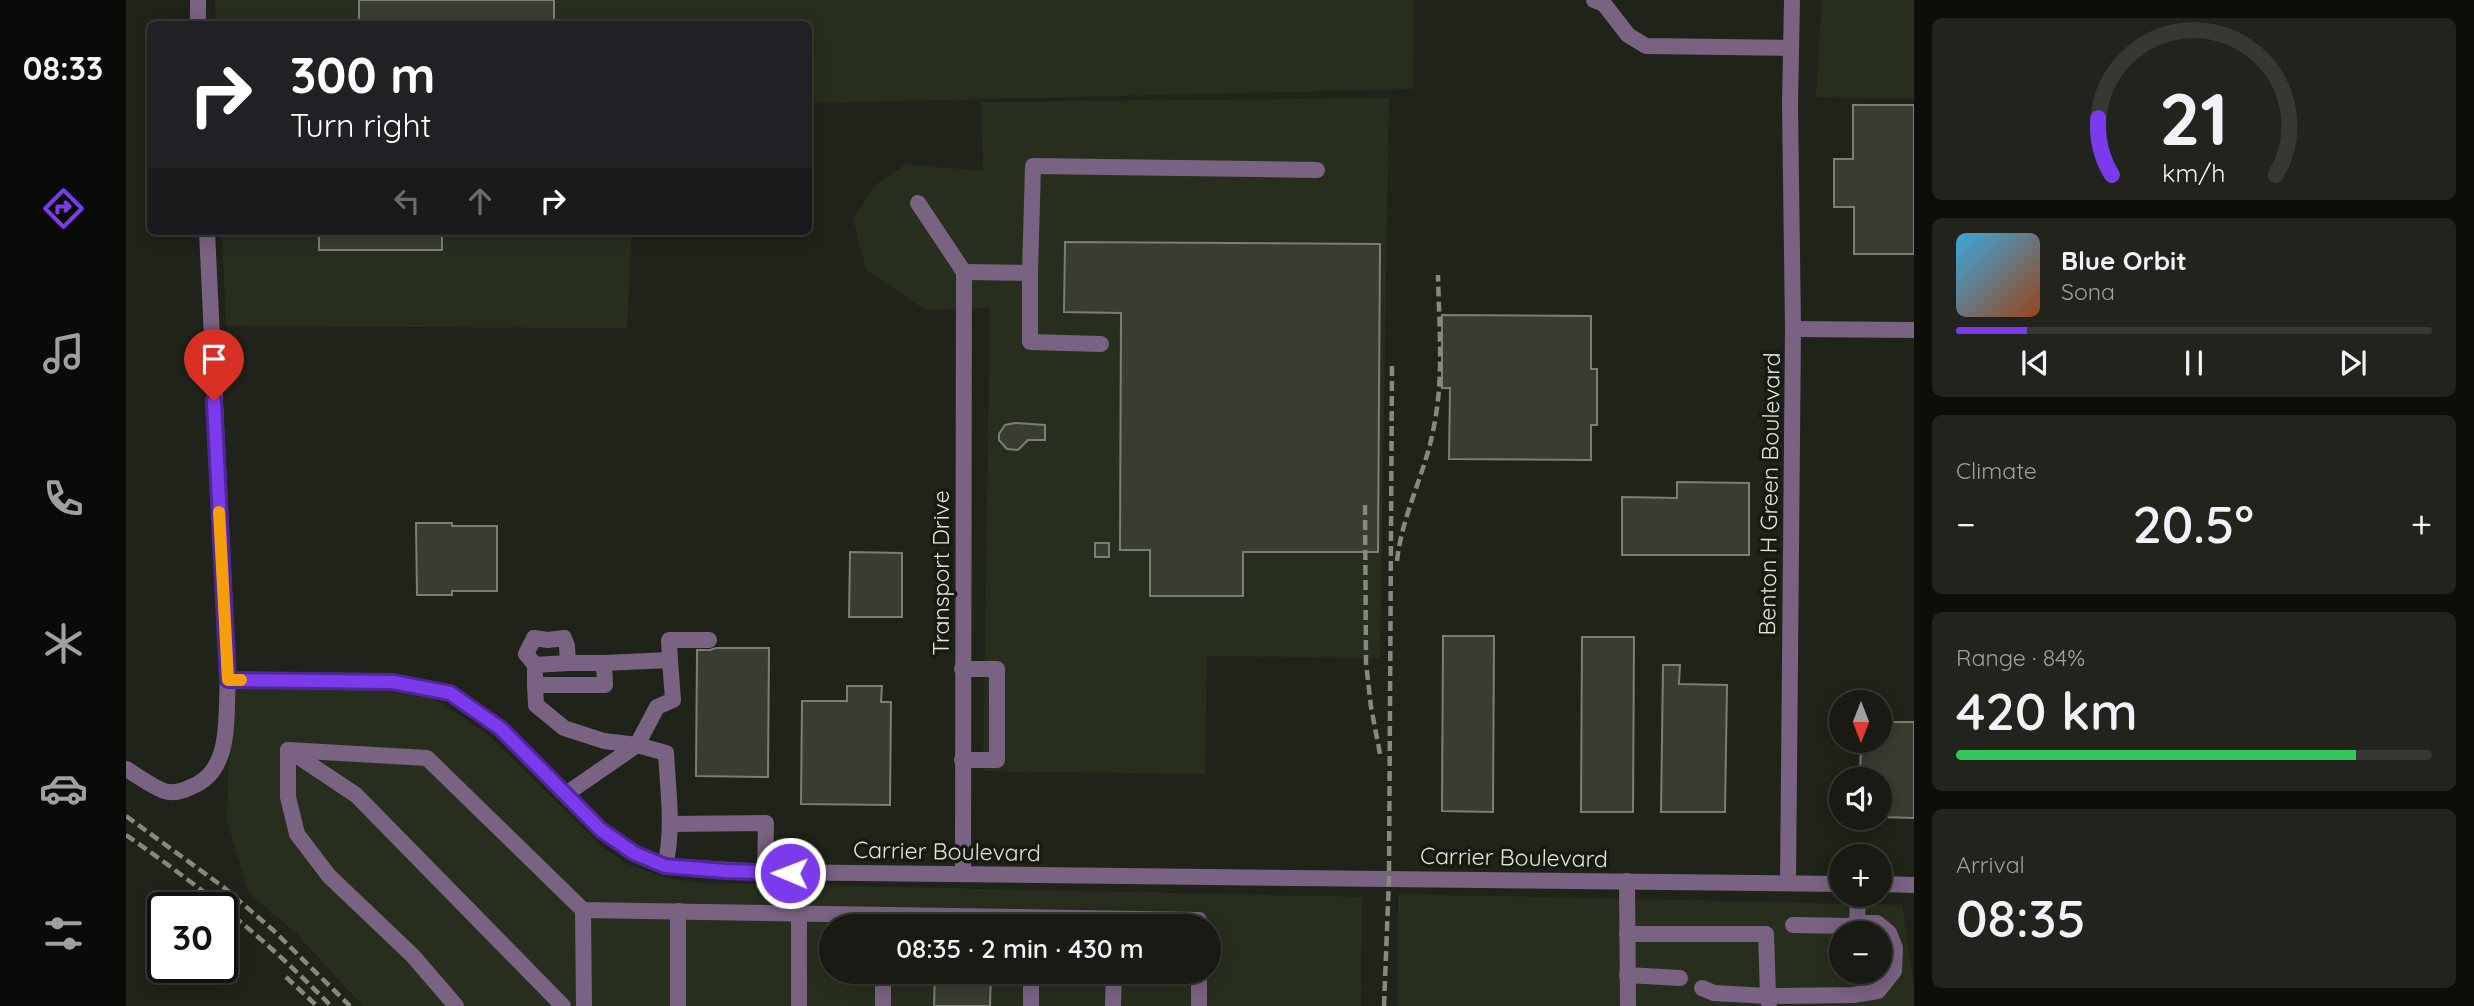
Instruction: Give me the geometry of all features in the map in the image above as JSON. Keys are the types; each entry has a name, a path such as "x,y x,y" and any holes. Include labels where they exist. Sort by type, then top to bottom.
{"street":[{"path":"198,0 198,21"},
{"path":"1594,0 1604,4 1628,36 1646,46 1791,48"},
{"name":"Benton H Green Boulevard","path":"1788,883 1793,329 1790,104 1792,0"},
{"path":"1101,344 1030,342 1033,166 1317,170"},
{"path":"918,203 964,272 1030,273"},
{"path":"126,769 167,792 183,790 208,778 219,765 223,747 228,680 206,235"},
{"name":"Transport Drive","path":"963,874 964,272"},
{"path":"1793,329 1914,330"},
{"path":"568,663 564,638 534,638 526,654 535,665 536,705 564,728 604,741 637,745 666,753 670,845 665,866"},
{"path":"566,794 637,745 657,707 673,700 669,639 709,640"},
{"path":"535,665 670,660"},
{"path":"535,685 606,685 604,663"},
{"path":"962,669 997,669 997,760 962,760"},
{"name":"Carrier Boulevard","path":"228,680 393,682 450,693 500,728 601,830 634,853 665,866 765,872 1829,884"},
{"path":"288,750 427,758 583,910 819,915"},
{"path":"288,750 288,797 297,834 329,876 413,956 456,1006"},
{"path":"288,750 356,795 563,1006"},
{"path":"670,824 766,823 765,872"},
{"path":"1627,881 1628,1006"},
{"path":"1892,884 1914,885"},
{"path":"583,910 584,1006"},
{"path":"678,911 678,1006"},
{"path":"799,913 799,1006"},
{"path":"1793,925 1829,926"},
{"path":"1627,934 1766,934 1769,1001"},
{"path":"1892,940 1895,948 1892,974"},
{"path":"1628,975 1680,978"},
{"path":"883,984 883,1006"},
{"path":"1031,984 1031,1006"},
{"path":"1114,984 1114,1006"},
{"path":"1199,984 1199,1006"},
{"path":"1702,988 1714,993 1769,1001 1854,1001 1878,992 1884,984"}],"shaded area":[{"path":"215,0 1414,0 1413,89 812,103 812,21 216,21"},
{"path":"1822,0 1914,0 1914,99 1816,97"},
{"path":"1389,98 1380,658 1207,656 1205,774 983,771 990,308 925,310 866,269 853,219 875,185 906,164 983,171 981,102"},
{"path":"222,235 632,235 627,328 226,326"},
{"path":"231,682 397,691 433,698 487,734 604,848 627,864 667,878 702,883 1362,897 1361,1006 363,1006 297,934 248,892 227,821"},
{"path":"1398,894 1829,903 1829,907 1902,905 1914,985 1914,1006 1397,1006"}],"building":[{"path":"359,0 554,0 554,21 359,21"},
{"path":"1853,105 1914,105 1914,254 1854,254 1854,207 1834,207 1834,159 1853,159"},
{"path":"319,235 442,235 442,250 319,250"},
{"path":"1065,242 1380,244 1378,552 1243,552 1243,596 1150,596 1150,550 1120,550 1121,313 1064,312"},
{"path":"1442,315 1591,316 1591,369 1597,369 1597,425 1591,425 1591,460 1449,459 1450,388 1442,388"},
{"path":"1005,425 1045,425 1045,440 1028,440 1018,450 1007,449 999,440 999,434"},
{"path":"1677,482 1749,483 1749,555 1622,555 1622,497 1677,498"},
{"path":"416,523 497,526 497,591 452,591 452,595 417,595"},
{"path":"1095,543 1109,543 1109,557 1095,557"},
{"path":"850,552 902,553 902,617 849,617"},
{"path":"1443,636 1494,636 1493,812 1442,811"},
{"path":"1582,637 1634,637 1633,812 1581,812"},
{"path":"769,648 768,777 696,776 697,650"},
{"path":"1663,665 1680,665 1679,684 1727,685 1725,812 1661,812"},
{"path":"847,686 882,686 881,702 891,702 890,805 801,804 802,701 847,701"},
{"path":"1892,722 1914,722 1914,818 1892,817 1892,767 1860,767 1861,753 1892,753"},
{"path":"935,984 991,984 990,1006 934,1006"}],"railway":[{"path":"1397,561 1404,527 1426,460 1437,407 1440,351 1438,275"},
{"path":"1384,1006 1389,878 1392,364"},
{"path":"1365,505 1366,663 1381,759"},
{"path":"126,816 222,886 273,930 350,1006"},
{"path":"126,835 181,874 233,916 283,959 331,1006"},
{"path":"286,977 317,1006"}],"slow traffic":[{"path":"219,512 228,680 241,680"}],"route":[{"path":"214,401 228,680 393,682 450,693 500,728 601,830 634,853 665,866 678,868 790,873"}]}
